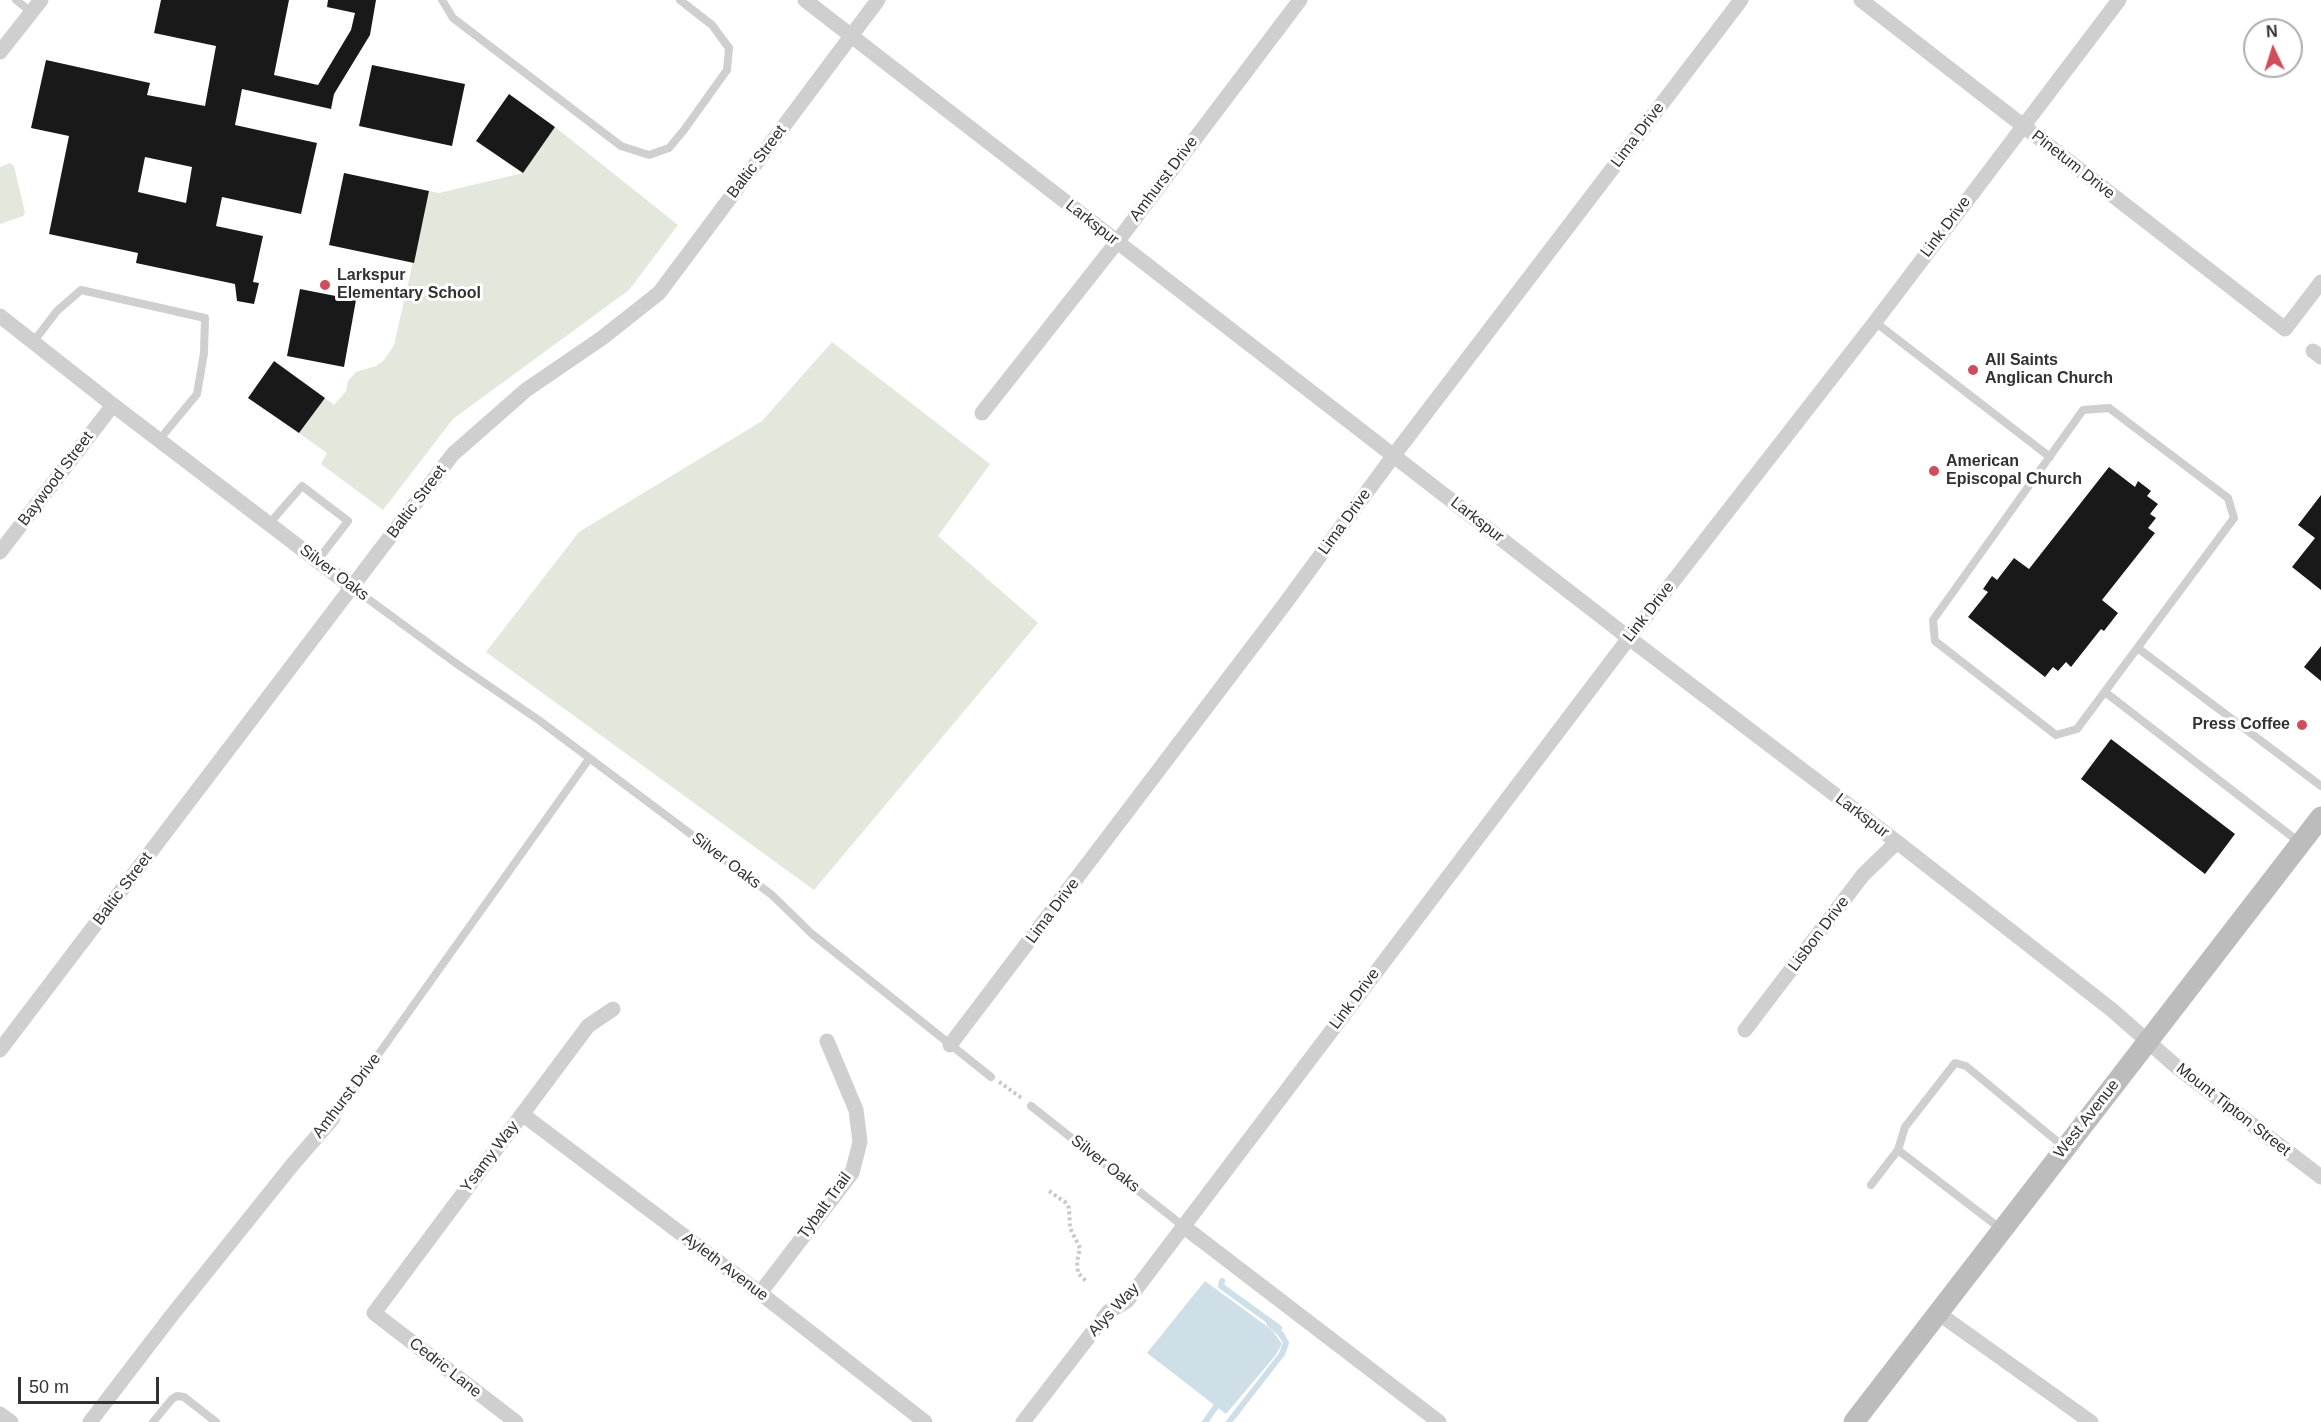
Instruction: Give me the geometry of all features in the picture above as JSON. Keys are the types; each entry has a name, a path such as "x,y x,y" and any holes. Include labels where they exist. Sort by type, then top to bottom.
{"main road":[{"name":"West Avenue","path":"1854,1422 2321,817"}],"street":[{"name":"Larkspur","path":"806,0 1629,638 1897,842 2147,1041"},
{"name":"Baltic Street","path":"0,1050 453,454 526,390 602,338 659,293 878,0"},
{"name":"Amhurst Drive","path":"982,413 1117,242 1300,0"},
{"name":"Lima Drive","path":"950,1045 1284,605 1394,455 1741,0"},
{"name":"Pinetum Drive","path":"1861,0 2285,329 2321,282"},
{"name":"Link Drive","path":"1183,1226 1629,638 1875,322 2119,0"},
{"path":"0,52 36,6"},
{"name":"Silver Oaks","path":"0,316 353,588"},
{"name":"Baywood Street","path":"0,552 113,405"},
{"name":"Lisbon Drive","path":"1745,1030 1863,875 1897,842"},
{"name":"Ysamy Way","path":"374,1313 588,1026 614,1009"},
{"name":"Tybalt Trail","path":"759,1293 852,1173 860,1142 856,1110 827,1041"},
{"name":"Mount Tipton Street","path":"2147,1041 2178,1068 2321,1177"},
{"name":"Ayleth Avenue","path":"522,1114 925,1422"},
{"name":"Amhurst Drive","path":"90,1422 186,1297 333,1118"},
{"name":"Silver Oaks","path":"1183,1226 1439,1422"},
{"name":"Alys Way","path":"1023,1422 1108,1312 1127,1301 1183,1226"},
{"name":"Cedric Lane","path":"374,1313 516,1422"},
{"path":"1938,1313 2091,1422"},
{"path":"0,1414 11,1422"}],"lane":[{"path":"16,0 36,6"},
{"path":"442,0 453,18 621,146 649,155 669,148 727,70 729,48 712,25 680,0"},
{"path":"34,341 57,311 81,290 205,318 204,353 197,394 159,440"},
{"path":"1875,322 2050,457"},
{"path":"2109,408 2228,498 2234,518 2139,649 2077,729 2056,735 1935,641 1933,620 2083,410 2109,408"},
{"path":"269,524 302,486 348,521 318,560"},
{"name":"Silver Oaks","path":"353,588 540,721 772,895 812,934 991,1077"},
{"path":"2139,649 2321,786"},
{"path":"2105,692 2301,843"},
{"name":"Amhurst Drive","path":"333,1118 589,759"},
{"path":"1871,1185 1898,1150 1905,1127 1955,1063 1966,1066 2065,1148"},
{"name":"Silver Oaks","path":"1031,1106 1183,1226"},
{"path":"1898,1150 2002,1230"},
{"path":"153,1422 177,1396 184,1397 216,1422"}],"path":[{"path":"991,1077 1031,1106"},
{"path":"1049,1191 1065,1202 1069,1208 1070,1228 1080,1248 1077,1262 1078,1273 1086,1281"}],"shaded area":[{"path":"555,127 678,225 629,290 453,419 383,510 321,464 327,453 299,433 325,398 334,405 346,391 348,381 356,372 376,366 384,360 394,345 429,191 439,193 523,173"},
{"path":"10,163 14,166 25,213 23,216 0,224 0,167"},
{"path":"832,342 990,464 938,536 1038,623 814,890 486,652 579,532 762,421"},
{"path":"1205,1281 1272,1330 1282,1344 1275,1356 1226,1414 1147,1353"}],"building":[{"path":"161,0 289,0 274,75 318,85 351,30 355,13 327,7 328,0 376,0 370,35 334,94 331,109 242,89 235,125 317,143 301,214 222,197 216,226 263,236 253,282 259,283 254,304 237,301 235,284 136,263 138,253 49,234 69,136 31,128 46,60 150,83 147,95 205,106 216,46 154,33","holes":["145,157 192,167 186,203 138,192"]},
{"path":"372,65 465,84 452,146 359,126"},
{"path":"509,94 555,127 523,173 476,141"},
{"path":"344,173 429,191 414,263 329,245"},
{"path":"300,289 356,300 344,367 287,356"},
{"path":"274,361 325,398 299,433 248,398"},
{"path":"2109,467 2135,487 2138,481 2151,491 2147,496 2158,504 2150,514 2156,518 2148,528 2155,533 2102,600 2118,613 2104,631 2101,629 2071,667 2066,662 2058,671 2053,667 2045,677 1968,617 1988,592 1983,589 1992,576 1997,580 2014,558 2029,569"},
{"path":"2321,495 2321,590 2292,567 2315,538 2298,525"},
{"path":"2321,646 2321,681 2304,667"},
{"path":"2111,739 2235,834 2205,874 2081,779"}],"waterway":[{"path":"1222,1281 1221,1286 1279,1328 1269,1323 1281,1334 1286,1343 1282,1354 1229,1422"},
{"path":"1205,1422 1220,1401"}],"place":[{"name":"Larkspur Elementary School","path":"325,285"},
{"name":"All Saints Anglican Church","path":"1973,370"},
{"name":"American Episcopal Church","path":"1934,471"},
{"name":"Press Coffee","path":"2302,725"}]}
